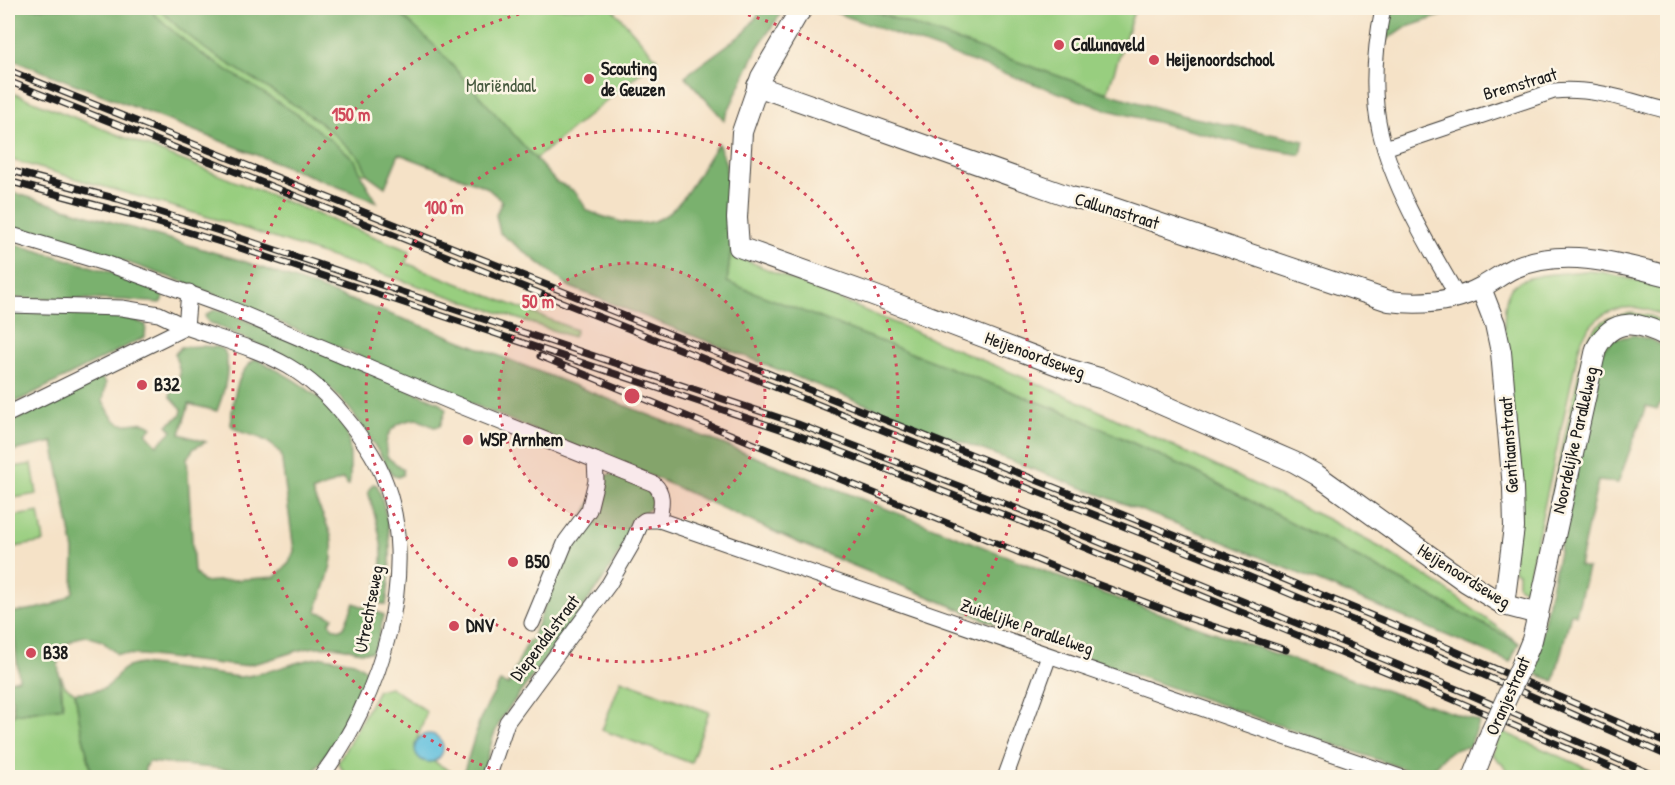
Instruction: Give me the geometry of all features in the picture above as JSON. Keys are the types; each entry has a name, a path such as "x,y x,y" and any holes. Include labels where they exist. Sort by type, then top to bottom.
{"street":[{"name":"Heijenoordseweg","path":"803,8 791,24 757,86 742,132 737,218 739,247 1068,369 1103,379 1294,462 1317,475 1466,582 1504,605 1538,614"},
{"path":"1383,8 1376,41 1376,97 1380,130 1385,148 1420,230 1458,297"},
{"name":"Callunastraat","path":"757,86 1071,197 1102,204 1389,301 1421,303 1450,300 1481,288 1514,268 1549,258 1613,261 1668,276"},
{"name":"Bremstraat","path":"1385,148 1554,91 1574,89 1597,92 1668,111"},
{"path":"8,234 108,264 189,292 648,482 660,489 662,496 659,520"},
{"name":"Gentiaanstraat","path":"1481,288 1495,324 1502,352 1513,488 1514,527 1504,605"},
{"path":"8,414 186,327 189,292"},
{"name":"Utrechtseweg","path":"8,305 122,308 159,314 186,327 260,353 288,366 330,399 364,441 382,474 396,524 399,565 397,585 386,640 371,687 355,722 320,777"},
{"name":"Noordelijke Parallelweg","path":"1538,614 1596,349 1606,334 1615,327 1626,324 1640,325 1668,337"},
{"path":"532,623 566,541 589,510 594,497 596,481 595,460"},
{"name":"Diependalstraat","path":"488,777 507,722 609,584 631,546 640,525 645,520 659,520"},
{"name":"Zuidelijke Parallelweg","path":"659,520 1403,777"},
{"name":"Oranjestraat","path":"1473,777 1532,640 1538,614"},
{"path":"1005,777 1049,656"}],"green space":[{"name":"Mariëndaal","path":"8,8 612,8 657,59 516,175 392,127 372,176 8,41"},
{"path":"8,8 148,8 203,55 297,114 355,160 377,202 8,58"},
{"path":"158,8 394,8 435,46 556,182 575,192 586,210 614,220 636,224 653,221 668,214 692,185 718,143 726,164 732,240 727,282 1072,415 1196,472 1519,643 1510,662 1224,542 925,428 570,287 500,233 496,215 502,201 486,187 399,154 385,187 368,175 360,158 326,127 208,51"},
{"path":"763,8 785,8 758,47 724,120 685,76 745,32"},
{"path":"834,8 864,8 1107,93 1181,115 1304,141 1301,155 1255,147 1104,109 831,11"},
{"name":"Callunaveld","path":"864,8 1135,8 1107,93"},
{"path":"1390,8 1464,8 1404,28 1385,41"},
{"path":"8,91 410,251 406,263 576,330 573,337 222,221 8,159"},
{"path":"8,191 246,262 431,329 1085,587 1480,722 1469,747 1448,753 1427,777 1029,638 801,544 663,481 595,456 189,284 109,256 8,227"},
{"path":"732,240 741,258 1074,399 1325,518 1383,549 1440,585 1519,643 1196,472 1072,415 727,282"},
{"path":"8,242 144,282 162,290 164,297 160,303 124,300 8,298"},
{"path":"1584,271 1602,272 1667,288 1667,318 1640,308 1615,310 1594,322 1586,333 1579,347 1526,590 1518,586 1518,573 1514,571 1504,324 1506,300 1512,287 1526,279"},
{"path":"214,310 223,311 441,403 446,410 440,426 434,427 417,419 402,423 392,430 386,442 387,457 403,469 403,475 398,477 392,475 360,423 331,389 294,363 208,322 205,316"},
{"path":"8,312 78,312 115,315 146,325 145,337 8,406"},
{"path":"1632,313 1651,316 1667,324 1667,330 1623,318 1534,593 1530,592 1585,345 1593,330 1603,321"},
{"path":"1634,335 1652,340 1667,348 1667,393 1657,409 1646,406 1618,483 1598,481 1579,566 1588,568 1576,615 1571,613 1554,681 1530,672 1538,649 1602,351 1614,339"},
{"path":"201,346 224,350 227,372 217,411 189,404 180,434 206,442 194,448 187,458 194,572 203,582 275,577 289,563 294,551 281,454 267,442 238,431 231,425 236,388 244,371 256,359 293,379 317,397 328,406 347,433 350,449 349,485 343,479 312,492 331,536 332,545 329,574 316,611 333,617 330,622 332,627 339,630 344,627 354,603 384,615 377,643 372,652 337,647 316,647 259,663 239,666 117,654 102,641 86,636 65,645 60,653 58,664 63,707 14,714 9,681 19,679 13,627 9,613 51,605 67,598 73,592 74,551 53,442 8,452 8,424 100,376 106,383 103,401 114,419 125,424 148,424 152,427 146,433 157,445 172,431 167,425 181,415 182,409 170,396 180,375 175,354 181,347"},
{"path":"32,464 37,494 8,499 8,468"},
{"path":"613,474 640,484 652,492 651,508 637,518 631,526 625,543 603,580 501,719 493,737 482,777 462,778 480,719 500,682 508,685 528,641 531,640 570,543 605,475"},
{"path":"373,484 377,485 389,529 390,574 386,605 373,601 382,557 379,533 368,491"},
{"path":"39,512 44,542 8,548 8,517"},
{"path":"324,657 354,662 366,670 367,675 338,737 310,777 273,777 268,773 149,762 143,776 147,777 93,777 75,693 105,688 121,670 141,664 239,677"},
{"path":"61,676 65,686 75,693 93,777 8,777 8,721 14,714 63,707"},
{"path":"621,680 709,712 691,763 602,730"},
{"path":"390,687 425,710 426,714 415,745 429,762 433,761 462,778 347,777 338,763 378,690"},
{"path":"1501,731 1608,777 1511,777 1492,754"}],"water":[{"path":"429,734 439,738 443,748 439,758 429,762 419,758 415,748 419,738"}],"railway":[{"path":"8,70 1269,573 1416,634 1668,744"},
{"path":"8,81 1238,572 1479,673 1668,756"},
{"path":"8,170 118,199 219,231 798,424 1021,510 1464,692 1661,778"},
{"path":"8,181 129,214 243,249 795,434 1020,521 1445,696 1636,778"},
{"path":"540,356 1086,580 1185,617 1286,650"}],"place":[{"name":"Callunaveld","path":"1059,45"},
{"name":"Heijenoordschool","path":"1154,60"},
{"name":"Scouting de Geuzen","path":"589,79"},
{"name":"B32","path":"142,385"},
{"name":"WSP Arnhem","path":"468,440"},
{"name":"B50","path":"513,562"},
{"name":"DNV","path":"454,626"},
{"name":"B38","path":"31,653"}]}
